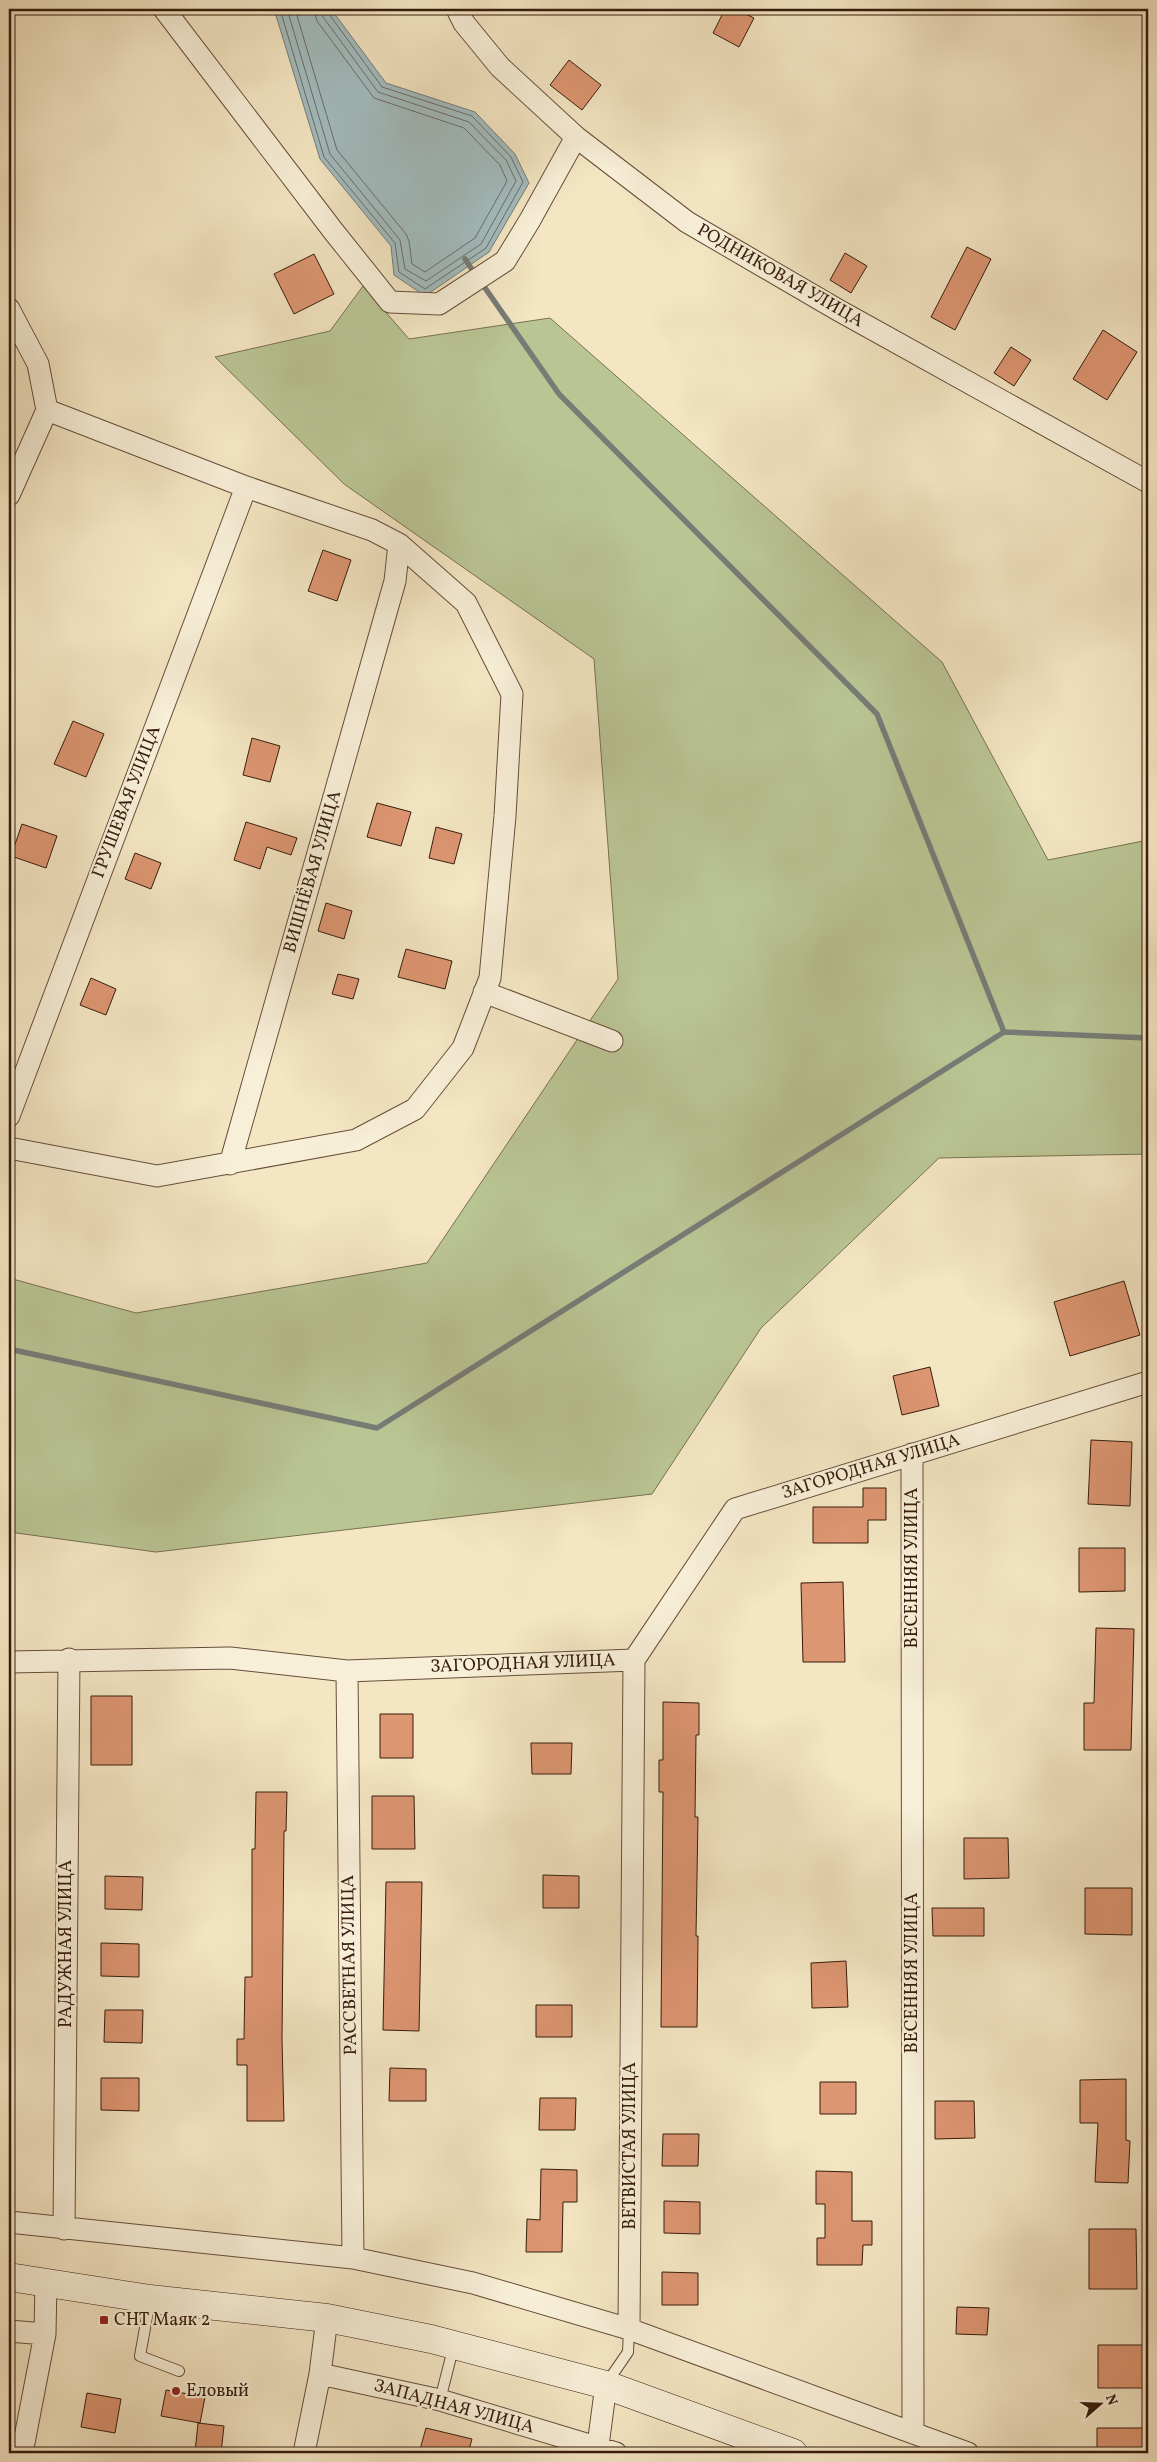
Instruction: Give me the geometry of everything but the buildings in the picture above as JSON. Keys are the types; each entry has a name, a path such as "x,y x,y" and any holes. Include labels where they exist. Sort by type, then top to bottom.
{"street":[{"path":"164,9 334,232 390,302 438,304 504,261 530,220 576,137"},
{"name":"РОДНИКОВАЯ УЛИЦА","path":"457,9 464,23 500,67 576,137 687,222 846,314 1148,482"},
{"path":"9,309 38,364 47,410 9,495"},
{"path":"9,1148 157,1176 356,1140 415,1109 463,1048 490,978 505,816 512,694 466,603 399,544 372,530 246,487 47,410"},
{"name":"ГРУШЕВАЯ УЛИЦА","path":"9,1116 246,487"},
{"name":"ВИШНЁВАЯ УЛИЦА","path":"230,1164 395,581 399,544"},
{"path":"484,992 612,1041"},
{"name":"ЗАГОРОДНАЯ УЛИЦА","path":"9,1662 69,1659 230,1658 347,1671 634,1660 735,1509 1148,1382"},
{"name":"ВЕСЕННЯЯ УЛИЦА","path":"912,1454 913,2433"},
{"name":"РАДУЖНАЯ УЛИЦА","path":"64,2230 69,1659"},
{"name":"ВЕТВИСТАЯ УЛИЦА","path":"629,2329 634,1660"},
{"name":"РАССВЕТНАЯ УЛИЦА","path":"347,1671 353,2258"},
{"path":"9,2222 64,2230 353,2258 473,2284 629,2329 968,2453"},
{"path":"9,2277 150,2299 327,2318 454,2344 606,2385 793,2453"},
{"path":"22,2453 45,2334 46,2282"},
{"path":"304,2453 320,2374 327,2318"},
{"path":"9,2331 45,2334"},
{"name":"ЗАПАДНАЯ УЛИЦА","path":"320,2374 440,2400 604,2451"},
{"path":"604,2451 606,2385"}],"lane":[{"path":"150,2299 140,2356 179,2371"},
{"path":"606,2385 628,2352 629,2329"},
{"path":"440,2400 454,2344"}],"green space":[{"path":"363,286 409,339 550,318 942,662 1048,860 1148,840 1148,1154 939,1158 761,1328 652,1494 156,1552 9,1532 9,1278 136,1313 427,1263 618,979 594,659 344,484 215,357 330,331"}],"water":[{"path":"274,9 331,9 386,83 475,112 515,154 529,183 489,252 425,296 394,275 391,246 320,159"}],"waterway":[{"path":"465,259 471,268"},
{"path":"483,285 559,394 877,714 1004,1032"},
{"path":"9,1349 377,1428 1004,1032 1148,1038"}],"place":[{"name":"СНТ Маяк 2","path":"104,2320"},
{"name":"Еловый","path":"176,2391"}]}
